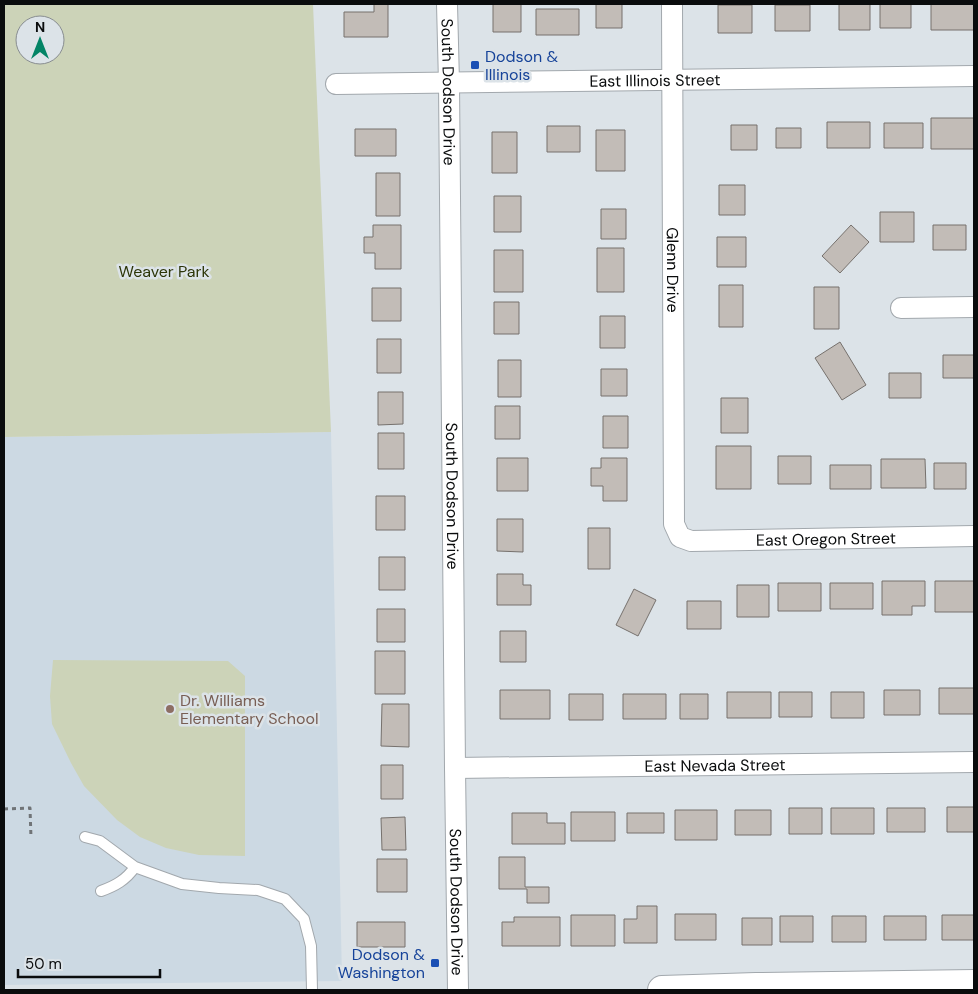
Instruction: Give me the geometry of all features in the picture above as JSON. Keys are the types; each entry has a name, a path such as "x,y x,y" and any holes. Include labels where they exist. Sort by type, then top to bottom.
{"main road":[{"path":"662,990 974,984"}],"street":[{"name":"South Dodson Drive","path":"448,4 458,990"},
{"name":"Glenn Drive","path":"672,4 674,524 680,537"},
{"name":"East Illinois Street","path":"336,84 974,76"},
{"path":"901,308 974,307"},
{"name":"East Oregon Street","path":"680,537 691,541 974,536"},
{"name":"East Nevada Street","path":"455,768 974,762"}],"lane":[{"path":"85,837 100,841 135,867 182,884 258,890 286,899 304,919 311,946 312,990"},
{"path":"101,891 114,886 129,876 135,867"}],"path":[{"path":"4,809 30,808 31,838"}],"shaded area":[{"name":"Dr. Williams Elementary School","path":"331,432 342,981 4,985 4,437"}],"green space":[{"name":"Weaver Park","path":"4,4 313,4 331,432 4,437"},
{"path":"53,660 228,661 245,676 245,856 199,855 166,848 140,837 117,820 84,786 52,724 50,696"}],"building":[{"path":"374,4 388,4 388,37 344,37 344,12 374,12"},
{"path":"493,4 521,4 521,32 493,32"},
{"path":"596,4 622,4 622,28 596,28"},
{"path":"839,4 870,4 870,30 839,30"},
{"path":"880,4 911,4 911,28 880,28"},
{"path":"931,4 974,4 974,30 931,30"},
{"path":"718,5 752,5 752,33 718,33"},
{"path":"775,5 810,5 810,31 775,31"},
{"path":"536,9 579,9 579,35 536,35"},
{"path":"931,118 974,118 974,149 931,149"},
{"path":"827,122 870,122 870,148 827,148"},
{"path":"884,123 923,123 923,148 884,148"},
{"path":"731,125 757,125 757,150 731,150"},
{"path":"547,126 580,126 580,152 547,152"},
{"path":"776,128 801,128 801,148 776,148"},
{"path":"355,129 396,129 396,156 355,156"},
{"path":"596,130 625,130 625,171 596,171"},
{"path":"492,132 517,132 517,173 492,173"},
{"path":"376,173 400,173 400,216 376,216"},
{"path":"719,185 745,185 745,215 719,215"},
{"path":"494,196 521,196 521,232 494,232"},
{"path":"601,209 626,209 626,239 601,239"},
{"path":"880,212 914,212 914,242 880,242"},
{"path":"373,225 401,225 401,269 375,269 375,253 364,253 364,237 373,237"},
{"path":"851,225 869,242 840,273 822,256"},
{"path":"933,225 966,225 966,250 933,250"},
{"path":"717,237 746,237 746,267 717,267"},
{"path":"597,248 624,248 624,292 597,292"},
{"path":"494,250 523,250 523,292 494,292"},
{"path":"719,285 743,285 743,327 719,327"},
{"path":"814,287 839,287 839,329 814,329"},
{"path":"372,288 401,288 401,321 372,321"},
{"path":"494,302 519,302 519,334 494,334"},
{"path":"600,316 625,316 625,348 600,348"},
{"path":"377,339 401,339 401,373 377,373"},
{"path":"840,342 866,385 842,400 815,358"},
{"path":"943,355 974,355 974,378 943,378"},
{"path":"498,360 521,360 521,397 498,397"},
{"path":"601,369 627,369 627,396 601,396"},
{"path":"889,373 921,373 921,398 889,398"},
{"path":"378,392 403,392 403,424 378,425"},
{"path":"721,398 748,398 748,433 721,433"},
{"path":"495,406 520,406 520,439 495,439"},
{"path":"603,416 628,416 628,448 603,448"},
{"path":"378,433 404,433 404,469 378,469"},
{"path":"716,446 751,446 751,489 716,489"},
{"path":"778,456 811,456 811,484 778,484"},
{"path":"497,458 528,458 528,491 497,491"},
{"path":"601,458 627,458 627,501 603,501 603,486 591,486 591,468 601,468"},
{"path":"881,459 925,459 926,488 881,488"},
{"path":"934,463 966,463 966,489 934,489"},
{"path":"830,465 871,465 871,489 830,489"},
{"path":"376,496 405,496 405,530 376,530"},
{"path":"497,519 523,519 523,552 497,551"},
{"path":"588,528 610,528 610,569 588,569"},
{"path":"379,557 405,557 405,590 379,590"},
{"path":"497,574 523,574 523,585 531,585 531,605 497,605"},
{"path":"882,581 925,581 925,606 912,606 912,615 882,615"},
{"path":"935,581 974,581 974,612 935,612"},
{"path":"778,583 821,583 821,611 778,611"},
{"path":"830,583 873,583 873,609 830,609"},
{"path":"737,585 769,585 769,617 737,617"},
{"path":"634,589 656,600 638,636 616,625"},
{"path":"687,601 721,601 721,629 687,629"},
{"path":"377,609 405,609 405,642 377,642"},
{"path":"500,631 526,631 526,662 500,662"},
{"path":"375,651 405,651 405,694 375,694"},
{"path":"939,688 974,688 974,714 939,714"},
{"path":"500,690 550,690 550,719 500,719"},
{"path":"884,690 920,690 920,715 884,715"},
{"path":"727,692 771,692 771,718 727,718"},
{"path":"779,692 812,692 812,717 779,717"},
{"path":"831,692 864,692 864,718 831,718"},
{"path":"569,694 603,694 603,720 569,720"},
{"path":"623,694 666,694 666,719 623,719"},
{"path":"680,694 708,694 708,719 680,719"},
{"path":"382,704 409,704 409,747 381,746"},
{"path":"381,765 403,765 403,799 381,799"},
{"path":"947,807 974,807 974,832 947,832"},
{"path":"789,808 822,808 822,834 789,834"},
{"path":"831,808 874,808 874,834 831,834"},
{"path":"887,808 925,808 925,832 887,832"},
{"path":"675,810 717,810 717,840 675,840"},
{"path":"735,810 771,810 771,835 735,835"},
{"path":"571,812 615,812 615,841 571,841"},
{"path":"512,813 547,813 547,823 565,823 565,844 512,844"},
{"path":"627,813 664,813 664,833 627,833"},
{"path":"405,817 406,850 382,850 381,818"},
{"path":"499,857 525,857 525,887 549,887 549,903 527,903 527,889 499,889"},
{"path":"377,859 407,859 407,892 377,892"},
{"path":"637,906 657,906 657,943 624,943 624,919 637,919"},
{"path":"675,914 716,914 716,940 675,940"},
{"path":"571,915 615,915 615,946 571,946"},
{"path":"942,915 974,915 974,940 942,940"},
{"path":"780,916 813,916 813,942 780,942"},
{"path":"832,916 866,916 866,942 832,942"},
{"path":"884,916 926,916 926,940 884,940"},
{"path":"514,917 560,917 560,946 502,946 502,922 514,922"},
{"path":"742,918 772,918 772,945 742,945"},
{"path":"357,922 405,922 405,947 357,947"}],"place":[{"name":"Dodson & Illinois","path":"475,65"},
{"name":"Dr. Williams Elementary School","path":"170,709"},
{"name":"Dodson & Washington","path":"435,963"}]}
